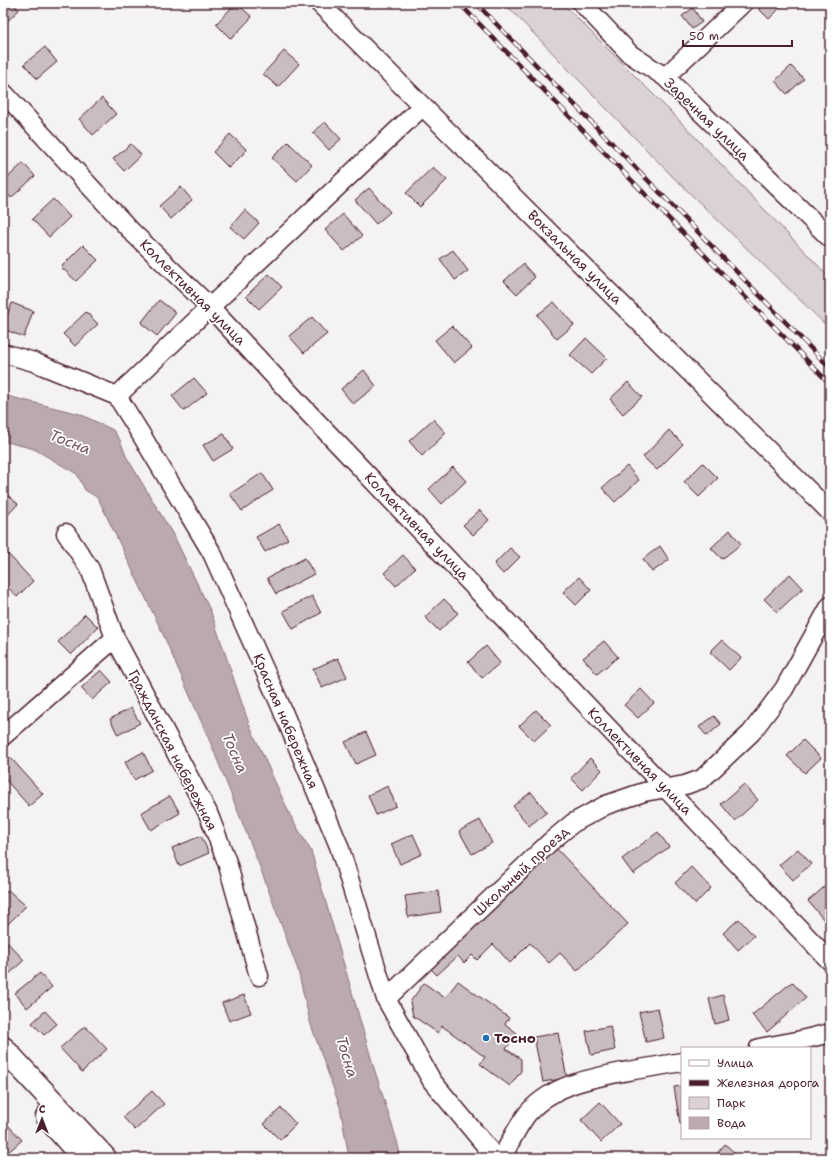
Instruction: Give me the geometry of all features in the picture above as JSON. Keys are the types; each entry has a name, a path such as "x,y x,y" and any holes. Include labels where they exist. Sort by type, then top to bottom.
{"main road":[{"path":"3,1048 105,1158"},
{"path":"3,1069 83,1158"}],"street":[{"name":"Вокзальная улица","path":"319,3 830,512"},
{"name":"Заречная улица","path":"582,3 630,54 665,77 830,238"},
{"path":"665,77 743,3"},
{"name":"Коллективная улица","path":"3,92 132,232 210,306 300,404 830,961"},
{"path":"3,353 34,362 118,396 210,306 423,106"},
{"name":"Красная набережная","path":"118,396 212,553 279,702 339,846 386,999 432,1081 496,1158"},
{"name":"Гражданская набережная","path":"66,533 90,569 115,638 208,813 227,862 259,976"},
{"name":"Школьный проезд","path":"386,999 550,842 573,823 606,805 644,792 685,785 702,779 752,733 784,689 830,606"},
{"path":"3,736 115,638"},
{"path":"765,1047 830,1033"},
{"path":"502,1158 513,1136 529,1113 545,1098 564,1087 592,1078 681,1062"}],"green space":[{"path":"504,3 562,3 675,116 830,278 830,329 670,174"}],"water":[{"name":"Тосна","path":"3,395 80,414 113,430 120,440 126,456 175,538 211,612 249,724 290,815 311,851 401,1158 349,1158 340,1107 310,1022 298,970 258,862 211,744 162,632 98,498 85,490 77,474 34,449 3,441"}],"building":[{"path":"3,3 13,3 19,10 3,25"},
{"path":"236,3 252,17 231,39 216,24"},
{"path":"763,3 785,3 769,19 758,8"},
{"path":"693,8 702,22 692,29 682,16"},
{"path":"45,47 57,62 37,79 24,64"},
{"path":"284,51 299,64 278,87 263,74"},
{"path":"791,66 804,79 787,94 775,81"},
{"path":"102,98 116,114 93,135 79,119"},
{"path":"325,122 341,139 329,150 313,133"},
{"path":"230,134 247,150 229,168 213,152"},
{"path":"288,142 312,165 297,181 272,158"},
{"path":"131,144 141,155 124,171 113,159"},
{"path":"23,163 35,176 11,198 3,189 3,182"},
{"path":"433,167 447,180 420,207 406,193"},
{"path":"181,187 192,200 171,219 159,206"},
{"path":"369,188 390,212 376,224 355,200"},
{"path":"53,199 70,217 49,237 32,219"},
{"path":"245,210 259,223 244,239 230,227"},
{"path":"343,214 362,236 344,251 325,230"},
{"path":"83,245 98,260 76,281 61,267"},
{"path":"453,250 468,271 455,280 440,259"},
{"path":"523,264 535,277 517,294 504,281"},
{"path":"269,274 282,287 259,309 246,296"},
{"path":"159,300 176,313 157,336 141,323"},
{"path":"554,302 574,325 557,339 537,315"},
{"path":"12,303 33,311 24,337 3,329"},
{"path":"86,312 98,324 75,346 63,334"},
{"path":"312,317 327,334 304,353 289,336"},
{"path":"452,326 472,348 454,363 435,340"},
{"path":"586,338 607,358 591,374 570,355"},
{"path":"364,370 376,386 353,404 341,389"},
{"path":"194,378 207,393 184,411 172,396"},
{"path":"628,382 642,397 623,414 610,399"},
{"path":"433,419 446,433 422,456 409,441"},
{"path":"669,430 683,444 657,470 643,457"},
{"path":"224,434 233,449 213,461 203,445"},
{"path":"703,463 718,478 699,497 684,482"},
{"path":"627,466 639,480 615,502 602,488"},
{"path":"453,467 466,481 442,504 429,489"},
{"path":"262,473 273,490 242,511 230,494"},
{"path":"3,491 18,504 3,520"},
{"path":"480,510 489,520 473,535 463,525"},
{"path":"279,524 288,539 265,552 256,537"},
{"path":"730,530 741,544 722,559 711,548"},
{"path":"660,546 669,560 652,572 643,559"},
{"path":"510,548 520,557 503,574 494,564"},
{"path":"8,554 33,581 17,597 3,582 3,559"},
{"path":"403,555 415,568 396,586 384,573"},
{"path":"305,558 314,574 276,594 267,578"},
{"path":"790,574 803,588 777,612 764,599"},
{"path":"579,577 591,590 576,605 563,592"},
{"path":"312,596 321,613 293,629 283,611"},
{"path":"444,599 458,613 439,631 425,617"},
{"path":"85,614 98,627 71,655 58,642"},
{"path":"722,640 741,658 729,670 710,652"},
{"path":"604,641 618,657 597,674 583,658"},
{"path":"486,646 500,663 482,678 468,662"},
{"path":"338,658 347,677 322,688 313,669"},
{"path":"101,670 112,682 92,700 81,688"},
{"path":"641,689 654,703 638,718 624,705"},
{"path":"131,708 140,723 118,735 110,719"},
{"path":"536,710 551,725 534,741 519,726"},
{"path":"714,716 721,724 707,736 699,727"},
{"path":"366,732 376,755 356,764 345,742"},
{"path":"803,740 821,758 805,773 787,756"},
{"path":"143,752 152,770 134,780 125,762"},
{"path":"10,757 43,794 29,806 3,777 3,763"},
{"path":"590,758 602,770 583,790 571,778"},
{"path":"744,784 758,800 735,821 721,804"},
{"path":"388,786 396,806 376,815 368,795"},
{"path":"531,792 547,812 529,826 513,806"},
{"path":"170,796 180,813 151,830 141,813"},
{"path":"480,820 492,843 472,854 459,831"},
{"path":"658,832 669,847 633,874 622,859"},
{"path":"413,834 422,854 400,864 391,844"},
{"path":"201,836 209,853 179,866 172,848"},
{"path":"554,846 628,924 577,971 560,953 549,963 530,943 510,963 493,944 477,960 472,955 464,963 458,956 437,975 427,965"},
{"path":"798,849 811,864 793,880 779,865"},
{"path":"691,867 711,888 695,904 675,883"},
{"path":"829,883 830,915 824,920 808,901"},
{"path":"8,890 26,906 6,926 3,923 3,896"},
{"path":"438,891 441,912 408,917 405,896"},
{"path":"739,919 754,936 738,950 723,933"},
{"path":"5,940 24,960 3,980 3,942"},
{"path":"40,973 52,987 27,1008 15,993"},
{"name":"Тосно","path":"458,981 509,1018 505,1024 517,1033 506,1049 521,1059 521,1071 510,1086 480,1064 485,1057 442,1026 438,1033 413,1016 410,1002 424,983 445,998"},
{"path":"792,982 806,998 767,1032 752,1015"},
{"path":"244,995 251,1013 229,1021 222,1003"},
{"path":"723,995 729,1020 715,1024 709,999"},
{"path":"658,1008 664,1038 646,1042 639,1012"},
{"path":"45,1011 57,1024 44,1035 32,1023"},
{"path":"85,1026 107,1049 82,1072 60,1048"},
{"path":"610,1026 615,1050 591,1055 586,1031"},
{"path":"558,1033 567,1078 543,1082 534,1037"},
{"path":"681,1086 681,1124 680,1124 674,1087"},
{"path":"152,1091 164,1104 135,1130 123,1117"},
{"path":"600,1102 620,1124 601,1142 581,1120"},
{"path":"281,1108 296,1124 280,1140 264,1124"},
{"path":"5,1122 22,1140 3,1157 3,1124"},
{"path":"725,1144 738,1156 736,1158 713,1158"}],"railway":[{"path":"459,3 830,384"},
{"path":"476,3 830,368"}],"place":[{"name":"Тосно","path":"486,1038"}]}
